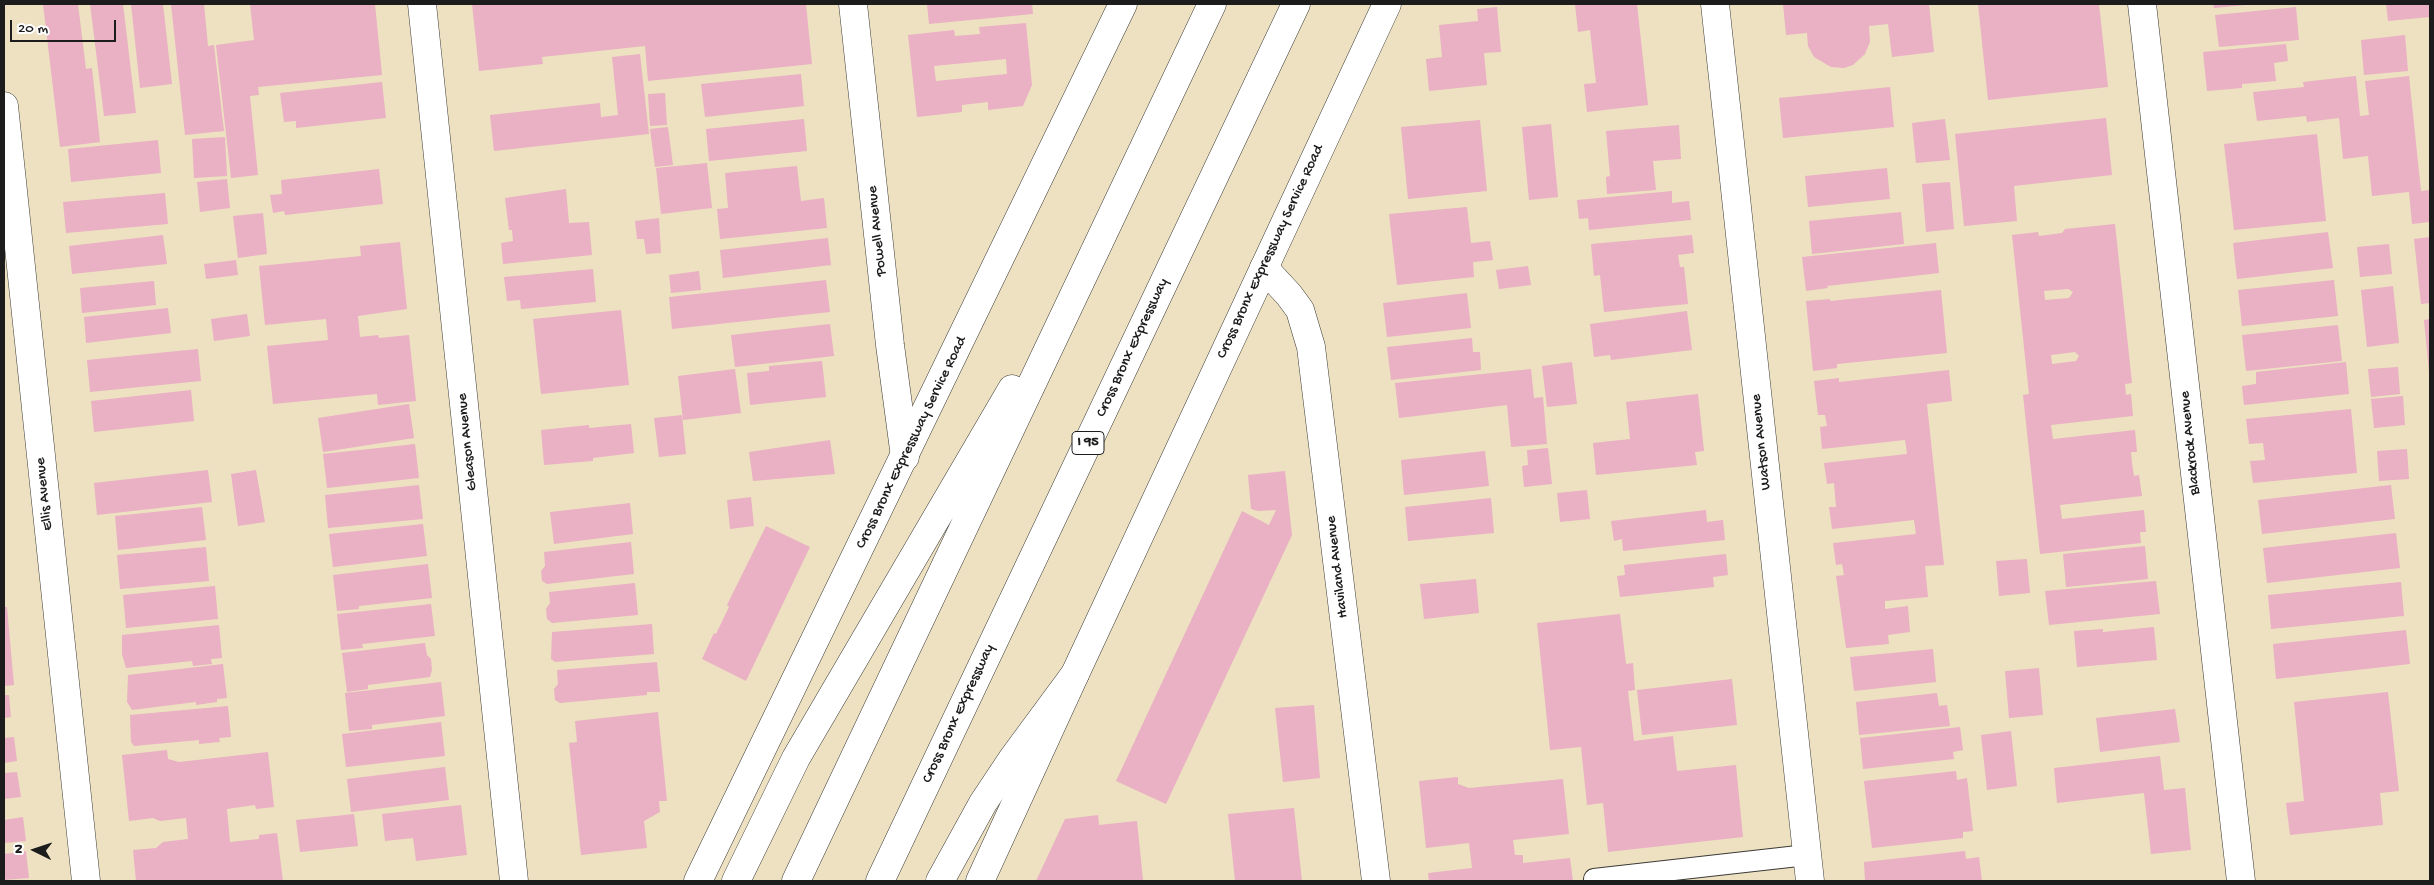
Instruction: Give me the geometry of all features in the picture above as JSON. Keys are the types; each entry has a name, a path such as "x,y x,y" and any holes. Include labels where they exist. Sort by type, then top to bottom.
{"main road":[{"name":"Gleason Avenue","path":"422,4 514,881"},
{"name":"Powell Avenue","path":"853,4 890,345 905,457"},
{"name":"Cross Bronx Expressway Service Road","path":"698,881 1123,4"},
{"path":"796,881 1212,4"},
{"name":"Cross Bronx Expressway","path":"880,881 1296,4"},
{"name":"Cross Bronx Expressway Service Road","path":"980,881 1387,4"},
{"name":"Watson Avenue","path":"1715,4 1808,868"},
{"name":"Blackrock Avenue","path":"2142,4 2241,881"},
{"name":"Ellis Avenue","path":"4,106 86,881"},
{"path":"736,881 796,758 1108,223"},
{"name":"Haviland Avenue","path":"1264,268 1290,295 1300,310 1311,347 1376,881"},
{"path":"940,881 983,803 1013,758 1075,674"}],"lane":[{"path":"1594,879 1808,868"}],"building":[{"path":"43,4 78,4 86,69 92,68 100,142 60,147"},
{"path":"90,4 123,4 136,113 104,116"},
{"path":"131,4 163,4 172,84 140,88"},
{"path":"171,4 204,4 208,46 214,45 224,131 185,135"},
{"path":"250,4 375,4 382,75 258,87 259,95 250,96 258,175 231,178 216,45 254,40"},
{"path":"472,4 806,4 812,64 648,81 645,46 542,57 543,64 479,71"},
{"path":"927,4 1032,4 1033,14 929,24"},
{"path":"1575,4 1637,4 1648,105 1587,112 1584,84 1596,83 1590,30 1578,32"},
{"path":"1783,4 1929,4 1934,52 1892,57 1888,24 1869,26 1870,42 1865,54 1853,65 1844,68 1831,67 1814,57 1808,46 1807,33 1786,35"},
{"path":"1978,4 2099,4 2108,87 1988,100"},
{"path":"2213,4 2245,4 2245,5 2214,8"},
{"path":"2386,4 2430,4 2430,17 2388,21"},
{"path":"1497,7 1501,52 1484,53 1487,85 1429,91 1426,59 1442,57 1439,25 1478,21 1477,9"},
{"path":"2296,7 2299,40 2219,47 2215,15"},
{"path":"1026,23 1032,85 1023,106 988,110 988,102 962,105 962,112 917,117 908,35 954,30 955,36 980,34 979,27","holes":["1006,59 1007,74 936,81 934,66"]},
{"path":"2405,35 2408,71 2364,75 2361,40"},
{"path":"2286,44 2288,61 2274,63 2276,81 2242,84 2242,88 2207,91 2203,52"},
{"path":"640,54 649,134 494,151 490,115 600,103 601,117 618,115 612,57"},
{"path":"801,74 804,106 705,117 701,84"},
{"path":"2356,76 2360,116 2369,115 2365,81 2409,76 2421,191 2430,190 2430,222 2412,224 2409,192 2372,196 2368,156 2343,159 2339,118 2307,122 2306,116 2257,121 2253,92 2304,87 2303,82"},
{"path":"382,82 386,118 296,128 296,121 284,122 280,93"},
{"path":"1890,87 1894,127 1783,138 1779,98"},
{"path":"665,93 667,125 650,126 648,94"},
{"path":"2106,118 2112,175 2014,186 2017,221 1964,226 1955,134"},
{"path":"804,119 807,151 709,161 706,129"},
{"path":"1945,119 1950,160 1916,163 1912,123"},
{"path":"1480,120 1487,191 1408,199 1401,127"},
{"path":"1551,124 1558,197 1529,200 1522,127"},
{"path":"1679,125 1681,159 1653,161 1656,190 1607,194 1606,177 1610,176 1606,131"},
{"path":"668,127 673,165 655,167 650,129"},
{"path":"2317,134 2326,221 2234,230 2224,144"},
{"path":"225,137 227,176 194,178 192,139"},
{"path":"158,140 161,173 71,182 68,149"},
{"path":"707,163 712,208 661,214 656,168"},
{"path":"797,166 801,201 824,198 827,228 720,239 717,209 728,208 725,173"},
{"path":"1887,168 1890,199 1808,207 1805,176"},
{"path":"379,169 383,204 285,215 284,211 273,213 270,195 282,194 281,180"},
{"path":"227,179 230,208 200,212 197,182"},
{"path":"1950,182 1954,229 1926,232 1922,184"},
{"path":"566,189 569,223 589,222 592,255 503,264 501,243 513,241 512,230 509,230 505,198"},
{"path":"1672,191 1672,203 1689,201 1691,220 1589,230 1588,218 1579,219 1577,200"},
{"path":"165,193 168,224 66,233 63,202"},
{"path":"1467,207 1471,243 1490,241 1493,260 1473,262 1474,277 1397,285 1389,214"},
{"path":"1901,212 1904,244 1812,254 1809,221"},
{"path":"263,213 267,254 238,258 233,216"},
{"path":"659,218 661,253 646,254 644,239 637,239 635,221"},
{"path":"2115,224 2132,383 2125,384 2126,395 2131,394 2133,416 2051,425 2053,439 2135,430 2137,452 2131,452 2132,463 2134,476 2139,475 2142,496 2060,505 2062,519 2144,510 2146,532 2140,532 2141,543 2040,554 2023,395 2029,394 2012,235 2038,232 2039,236 2062,233 2065,229","holes":["2068,289 2073,292 2069,298 2045,300 2044,291","2075,352 2079,356 2076,361 2052,364 2051,355"]},
{"path":"2328,232 2333,268 2237,279 2233,243"},
{"path":"163,235 167,264 72,274 69,246"},
{"path":"1692,235 1694,253 1678,255 1680,267 1684,267 1688,304 1604,312 1600,275 1594,276 1591,244"},
{"path":"2430,237 2430,303 2421,304 2414,239"},
{"path":"828,238 831,265 723,278 720,250"},
{"path":"400,242 407,309 358,316 360,337 378,335 379,338 409,335 416,401 378,405 377,394 273,404 267,346 328,340 326,319 265,325 259,266 361,256 360,246"},
{"path":"1936,243 1939,273 1827,286 1828,288 1806,291 1802,257"},
{"path":"2389,244 2392,274 2360,277 2357,247"},
{"path":"236,260 238,275 206,279 204,264"},
{"path":"1528,266 1531,285 1499,289 1496,270"},
{"path":"593,269 596,302 521,309 520,300 507,301 504,277"},
{"path":"699,271 701,290 671,293 669,275"},
{"path":"826,280 830,312 672,329 669,297"},
{"path":"2334,280 2338,316 2242,326 2238,290"},
{"path":"154,281 156,305 82,313 80,288"},
{"path":"2393,286 2399,343 2367,347 2361,290"},
{"path":"1941,290 1947,353 1837,364 1837,368 1813,371 1806,301 1830,299 1830,301"},
{"path":"1467,293 1471,328 1387,337 1383,303"},
{"path":"168,308 171,333 86,343 84,317"},
{"path":"621,310 629,385 541,394 533,319"},
{"path":"1687,311 1692,350 1611,360 1610,355 1594,357 1590,324"},
{"path":"247,314 250,336 214,341 211,319"},
{"path":"2430,319 2430,372 2429,372 2424,320"},
{"path":"830,324 834,356 735,367 731,335"},
{"path":"2338,325 2342,361 2246,371 2242,335"},
{"path":"1472,338 1473,352 1480,352 1481,370 1391,380 1387,347"},
{"path":"198,349 201,381 90,392 87,360"},
{"path":"822,361 826,397 750,405 747,373 769,371 769,366"},
{"path":"1572,362 1577,404 1547,407 1542,366"},
{"path":"2346,362 2349,394 2244,405 2242,386 2256,384 2256,372"},
{"path":"2398,367 2400,394 2371,397 2368,369"},
{"path":"735,369 741,413 683,420 678,376"},
{"path":"1531,369 1534,398 1543,397 1547,444 1511,447 1507,405 1399,418 1395,383"},
{"path":"1949,370 1952,401 1927,404 1944,565 1925,566 1928,597 1885,601 1885,609 1908,606 1910,632 1888,635 1889,644 1846,648 1836,576 1844,575 1842,564 1836,565 1833,543 1916,534 1914,520 1832,529 1829,507 1836,507 1834,483 1827,484 1824,463 1907,454 1905,440 1822,449 1820,427 1827,426 1825,415 1818,415 1814,381 1839,378 1839,382"},
{"path":"191,390 194,421 94,432 91,401"},
{"path":"1698,394 1704,451 1695,452 1697,465 1596,475 1593,443 1630,439 1626,402"},
{"path":"2403,396 2405,425 2374,428 2371,399"},
{"path":"409,404 414,438 323,452 318,418"},
{"path":"2351,409 2357,473 2253,483 2250,461 2265,460 2263,443 2249,444 2246,419"},
{"path":"682,415 686,454 659,457 654,418"},
{"path":"631,424 634,453 593,458 593,461 544,465 541,430 589,425 589,428"},
{"path":"830,440 835,474 753,481 749,452"},
{"path":"415,444 419,478 327,488 323,454"},
{"path":"1548,448 1552,484 1524,487 1522,466 1528,465 1527,450"},
{"path":"2407,449 2409,479 2379,481 2377,451"},
{"path":"1485,451 1489,486 1404,495 1401,460"},
{"path":"208,470 212,502 97,515 94,483"},
{"path":"256,470 265,522 238,526 231,474"},
{"path":"1285,471 1292,535 1166,804 1116,781 1242,511 1269,525 1276,510 1258,511 1251,509 1248,475"},
{"path":"419,485 423,519 328,528 325,495"},
{"path":"2391,485 2395,519 2262,534 2258,500"},
{"path":"1587,490 1590,519 1560,522 1557,493"},
{"path":"751,497 754,526 730,529 727,500"},
{"path":"1491,498 1494,533 1408,541 1405,507"},
{"path":"630,503 633,534 554,544 550,512"},
{"path":"202,507 206,540 118,550 115,516"},
{"path":"1706,510 1707,522 1723,520 1725,540 1623,551 1622,539 1614,541 1611,521"},
{"path":"423,524 427,556 333,567 329,534"},
{"path":"766,526 810,547 746,681 702,659 729,607 727,605"},
{"path":"2396,533 2400,568 2267,583 2263,548"},
{"path":"631,542 634,574 547,584 542,581 541,571 545,566 544,552"},
{"path":"2145,546 2148,579 2066,587 2063,554"},
{"path":"206,547 209,581 120,589 117,555"},
{"path":"1726,554 1728,575 1713,577 1714,587 1620,597 1617,576 1625,575 1624,565"},
{"path":"2027,559 2030,593 1999,596 1996,561"},
{"path":"428,564 432,598 359,606 359,609 337,611 333,575"},
{"path":"1476,579 1479,613 1424,619 1420,584"},
{"path":"2156,581 2160,614 2049,625 2045,591"},
{"path":"2401,582 2404,616 2271,629 2268,595"},
{"path":"635,583 638,615 552,623 547,619 546,609 550,603 549,592"},
{"path":"215,586 218,619 126,628 123,595"},
{"path":"431,604 435,636 362,644 363,648 341,650 337,614"},
{"path":"4,607 7,607 14,685 4,686"},
{"path":"1620,614 1626,664 1633,663 1635,690 1628,691 1634,741 1673,736 1677,771 1736,765 1743,837 1608,852 1603,803 1587,805 1581,747 1550,750 1537,623"},
{"path":"652,624 654,654 555,662 551,659 552,632"},
{"path":"219,625 222,658 211,659 212,664 193,666 192,661 126,668 122,654 122,635"},
{"path":"2154,627 2157,660 2077,667 2074,631 2103,629 2103,632"},
{"path":"2406,630 2410,664 2276,679 2273,644"},
{"path":"425,643 427,655 431,659 432,670 430,677 368,685 368,689 347,692 342,653"},
{"path":"1933,649 1936,682 1854,691 1850,657"},
{"path":"657,662 660,692 647,692 647,695 560,703 555,700 554,689 558,684 557,670"},
{"path":"223,664 227,698 217,699 217,702 196,705 196,702 132,710 127,702 128,675"},
{"path":"2039,668 2043,715 2009,718 2005,671"},
{"path":"1732,679 1737,725 1642,735 1637,690"},
{"path":"441,682 445,716 372,725 372,729 349,731 345,693"},
{"path":"2388,692 2399,791 2380,793 2383,825 2290,835 2286,803 2304,801 2294,702"},
{"path":"1937,693 1939,706 1947,705 1950,726 1859,735 1856,702"},
{"path":"4,695 9,695 11,717 4,718"},
{"path":"1314,705 1320,778 1283,782 1275,708"},
{"path":"228,706 231,737 219,738 220,742 199,744 199,740 134,746 131,742 130,715"},
{"path":"2175,709 2180,742 2100,752 2096,718"},
{"path":"658,712 667,801 659,801 660,812 644,821 647,848 581,855 569,743 577,742 575,721"},
{"path":"441,722 445,756 346,767 342,734"},
{"path":"1960,727 1963,750 1953,752 1954,759 1863,769 1860,738"},
{"path":"2011,731 2017,786 1987,790 1981,735"},
{"path":"14,737 17,761 4,763 4,738"},
{"path":"167,750 168,759 179,762 268,752 274,807 256,809 255,805 227,809 230,842 259,839 259,835 277,833 283,881 136,881 133,850 156,848 163,842 188,839 186,818 160,821 153,818 129,821 122,755"},
{"path":"2160,756 2164,790 2185,788 2191,850 2151,854 2144,793 2057,803 2054,768"},
{"path":"445,767 449,800 351,812 347,779"},
{"path":"1956,771 1957,780 1967,778 1973,831 1963,832 1963,838 1872,848 1864,781"},
{"path":"17,772 21,797 4,799 4,773"},
{"path":"1458,777 1458,784 1469,788 1563,779 1569,834 1513,840 1515,855 1523,855 1523,863 1570,858 1573,881 1429,881 1428,873 1472,868 1469,843 1426,848 1419,781"},
{"path":"461,805 467,855 416,861 413,838 385,841 382,814"},
{"path":"1294,808 1302,881 1235,881 1228,814"},
{"path":"354,814 358,846 300,852 296,820"},
{"path":"1098,815 1099,825 1137,821 1143,880 1036,881 1065,819"},
{"path":"23,817 26,841 4,843 4,820"},
{"path":"26,851 29,878 4,880 4,854"},
{"path":"1965,851 1966,859 1979,857 1982,881 1865,881 1864,862"}]}
